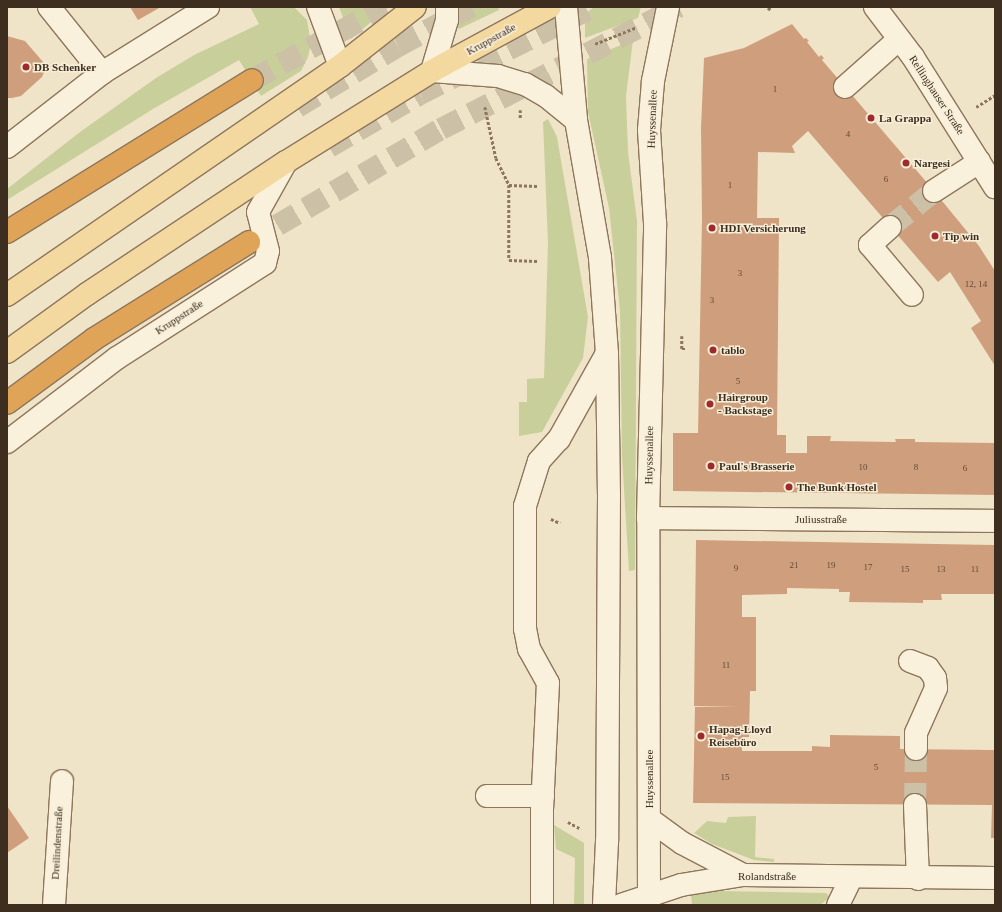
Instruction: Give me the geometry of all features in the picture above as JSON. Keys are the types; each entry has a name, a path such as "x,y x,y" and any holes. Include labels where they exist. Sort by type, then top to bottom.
{"highway":[{"path":"7,232 252,80"},
{"path":"7,403 94,339 249,242"}],"main road":[{"path":"7,295 340,66 415,7"},
{"name":"Kruppstraße","path":"7,352 87,294 286,162 432,71 550,7"}],"street":[{"path":"49,7 102,73"},
{"path":"7,147 102,73 208,7"},
{"path":"318,7 340,66"},
{"path":"448,7 447,20 432,71 498,76 525,84 546,96 576,120"},
{"path":"566,7 576,120 600,258 607,354 609,494 607,841 604,905"},
{"name":"Rellinghauser Straße","path":"875,7 899,39 995,187"},
{"name":"Huyssenallee","path":"649,900 648,518 655,223 649,130 653,81 667,12"},
{"path":"845,87 899,39"},
{"name":"Kruppstraße","path":"7,442 117,358 264,263 268,251 258,212 286,162"},
{"path":"934,191 979,162"},
{"path":"890,227 870,245 912,295"},
{"path":"542,905 543,796 548,683 529,649 525,629 525,506 538,461 559,439 607,354"},
{"name":"Juliusstraße","path":"648,518 995,521"},
{"path":"910,661 928,668 936,678 936,688 916,733 916,749"},
{"name":"Dreilindenstraße","path":"54,905 62,781"},
{"path":"487,796 543,796"},
{"path":"915,805 918,878"},
{"path":"649,819 682,843 743,875"},
{"name":"Rolandstraße","path":"621,905 649,900 682,885 743,875 851,878 995,878"},
{"path":"838,905 851,878"}],"path":[{"path":"570,53 667,12"},
{"path":"485,107 496,158 509,185 509,260 537,261"},
{"path":"509,185 537,186"},
{"path":"682,336 682,349 687,349"},
{"path":"548,518 560,522"}],"green space":[{"path":"250,7 294,7 307,20 311,43 308,57 301,71 261,96 239,60 153,109 7,200 7,189 80,132 156,78 194,55 259,24"},
{"path":"339,7 389,7 351,39"},
{"path":"459,7 498,7 499,10 459,29 456,26"},
{"path":"594,7 641,7 638,18 585,38 585,14"},
{"path":"633,40 626,96 628,152 637,221 635,570 629,571 622,456 620,310 609,208 588,112 587,59"},
{"path":"548,119 557,137 588,317 583,358 542,432 519,436 519,402 527,402 527,379 544,378 548,243 543,122"},
{"path":"756,816 755,857 774,859 774,862 754,860 712,844 694,833 707,821 726,823 728,817"},
{"path":"554,825 584,843 584,905 574,905 575,858 556,849"},
{"path":"718,891 826,893 830,897 820,905 692,905 691,894"}],"building":[{"path":"130,7 161,7 138,20"},
{"path":"792,24 804,39 806,38 809,41 807,42 819,57 821,55 824,58 822,60 929,185 979,246 995,271 995,366 971,328 981,321 950,272 938,282 808,131 792,146 795,153 758,152 757,218 779,218 777,435 786,435 786,453 807,453 807,436 831,436 830,441 896,442 895,439 915,439 915,442 995,443 995,495 673,491 673,433 698,433 702,218 701,128 704,58 744,48"},
{"name":"DB Schenker","path":"7,36 25,41 44,63 45,70 42,77 21,96 12,98 7,98"},
{"path":"696,540 995,545 995,594 941,594 942,600 923,600 923,603 849,602 850,592 839,592 839,589 787,588 787,594 742,595 742,617 756,617 756,691 750,691 749,737 742,737 742,751 812,751 812,746 830,747 830,735 900,736 900,749 995,750 995,838 991,838 992,805 693,803 695,707 738,707 694,706"},
{"path":"7,806 29,838 7,853"}],"tunnel":[{"path":"252,80 385,7"},
{"path":"297,107 398,46 471,7"},
{"path":"329,147 420,94 593,7"},
{"path":"249,242 441,129 678,7"},
{"path":"890,227 934,191"},
{"path":"915,805 916,749"}],"place":[{"name":"DB Schenker","path":"26,67"},
{"name":"La Grappa","path":"871,118"},
{"name":"Nargesi","path":"906,163"},
{"name":"HDI Versicherung","path":"712,228"},
{"name":"Tip win","path":"935,236"},
{"name":"tablo","path":"713,350"},
{"name":"Hairgroup - Backstage","path":"710,404"},
{"name":"Paul's Brasserie","path":"711,466"},
{"name":"The Bunk Hostel","path":"789,487"},
{"name":"Hapag-Lloyd Reisebüro","path":"701,736"}]}
